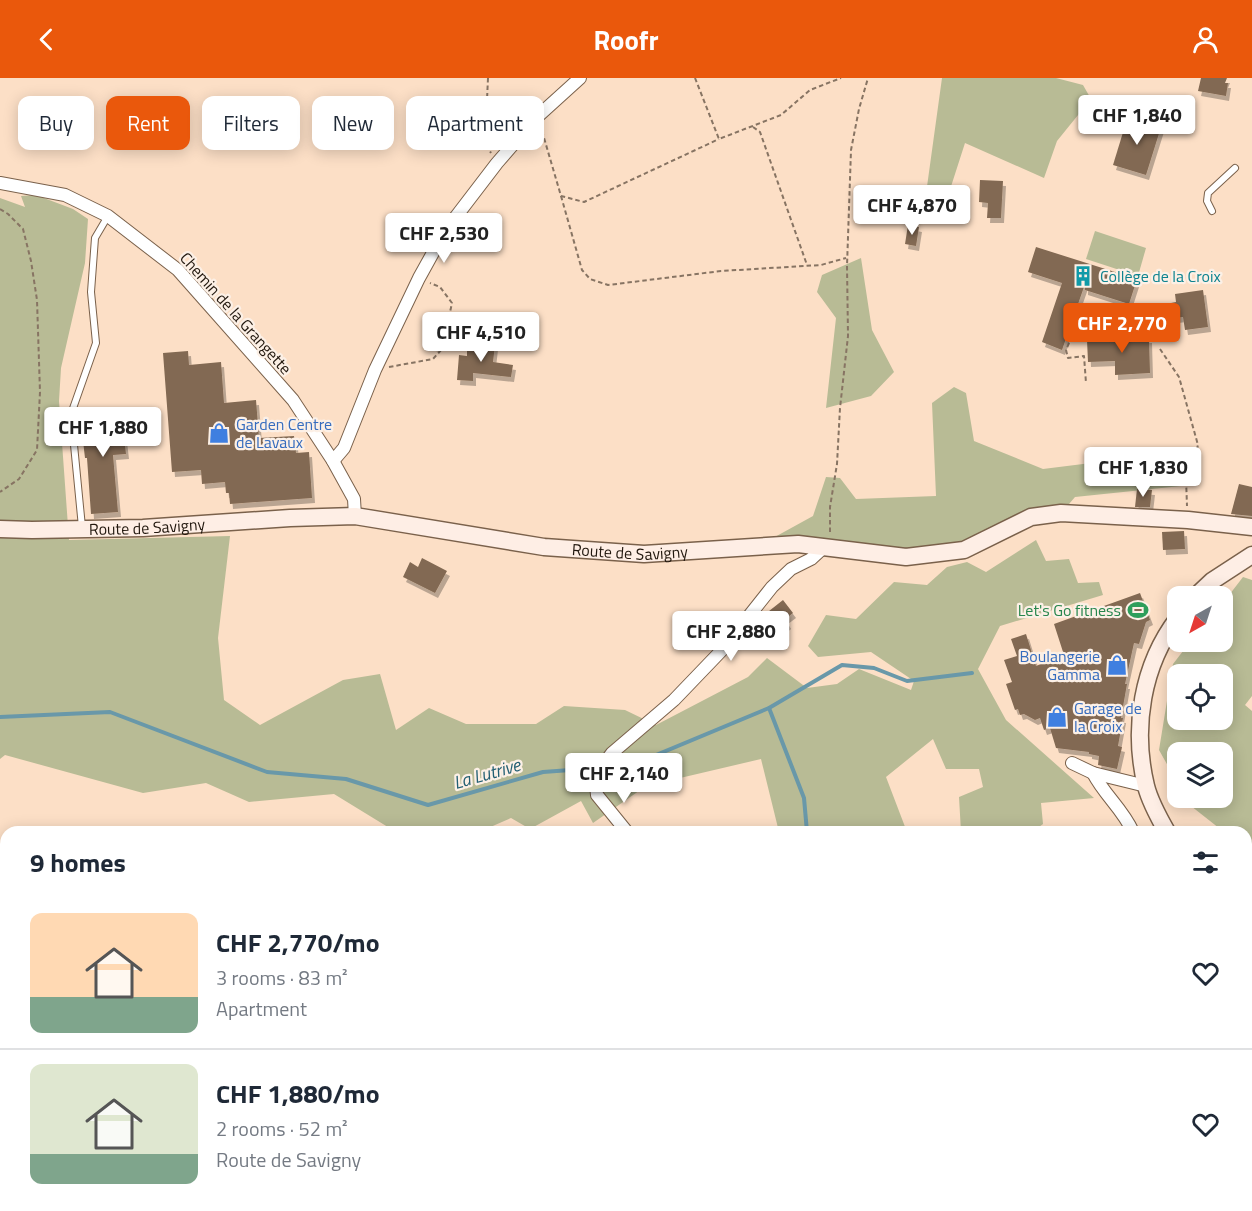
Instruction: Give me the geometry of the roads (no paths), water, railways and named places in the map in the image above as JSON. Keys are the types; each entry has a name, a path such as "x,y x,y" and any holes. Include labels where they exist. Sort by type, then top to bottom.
{"street":[{"path":"333,461 344,448 375,370 419,278 445,231 497,163 537,117 580,78"},
{"name":"Chemin de la Grangette","path":"0,183 65,195 108,216 178,270 292,400 333,461 354,499 355,516"},
{"name":"Route de Savigny","path":"0,529 32,531 143,528 355,516 544,547 644,554 798,544 864,554 906,557 964,550 1031,517 1061,513 1188,520 1252,527"},
{"path":"622,826 597,795 595,776 612,753 674,700 722,650 778,581 791,569 827,547"},
{"path":"1207,586 1251,556"},
{"path":"1164,826 1146,786 1141,742 1142,709 1148,673 1158,648 1167,634"},
{"path":"1072,763 1093,773 1146,786"},
{"path":"1093,773 1101,788 1122,810 1130,826"}],"lane":[{"path":"1212,211 1207,201 1208,193 1235,168"},
{"path":"83,528 71,414 96,343 91,292 95,238 108,216"}],"waterway":[{"name":"La Lutrive","path":"605,767 632,765 769,708 842,665 874,668 907,681 972,673"},
{"path":"769,708 804,798 806,826"},
{"name":"La Lutrive","path":"0,717 110,712 267,772 346,779 428,805 543,772 598,768"}],"place":[{"name":"Collège de la Croix","path":"1083,276"},
{"name":"Garden Centre de Lavaux","path":"219,433"},
{"name":"Let's Go fitness","path":"1138,610"},
{"name":"Boulangerie Gamma","path":"1117,665"},
{"name":"Garage de la Croix","path":"1057,717"}]}
